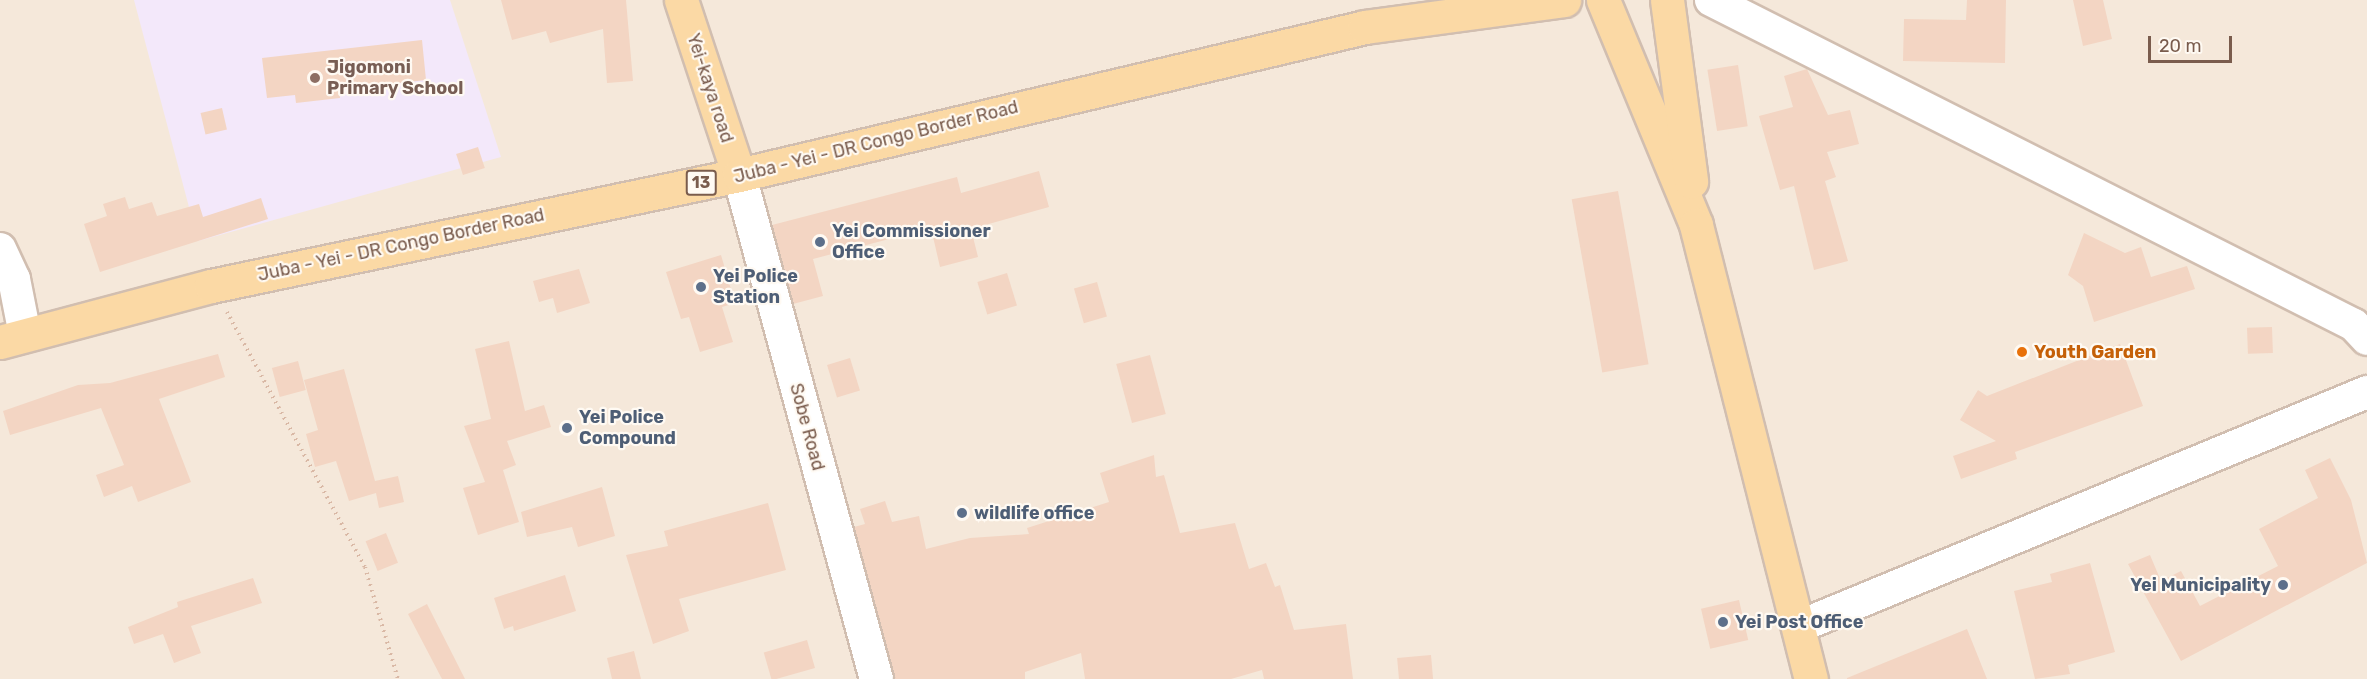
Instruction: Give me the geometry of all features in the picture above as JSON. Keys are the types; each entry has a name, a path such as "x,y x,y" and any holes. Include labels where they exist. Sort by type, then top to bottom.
{"main road":[{"name":"Yei-kaya road","path":"681,0 739,175"},
{"name":"Juba - Yei - DR Congo Border Road","path":"1401,20 1447,0"},
{"name":"Juba - Yei - DR Congo Border Road","path":"12,338 211,286 739,175 1401,20 1564,0"},
{"path":"1603,0 1696,225"},
{"path":"1667,0 1696,225 1811,679"}],"street":[{"path":"1711,0 2354,326 2367,339"},
{"name":"Sobe Road","path":"739,175 876,679"},
{"path":"0,249 14,279 12,338"},
{"path":"1798,627 2367,392"}],"path":[{"path":"211,286 253,352 365,567 398,679"}],"shaded area":[{"path":"0,0 2367,0 2367,679 0,679"},
{"name":"Jigomoni Primary School","path":"134,0 450,0 501,157 198,241"}],"building":[{"path":"501,0 626,0 633,81 607,83 603,29 550,43 546,31 512,40"},
{"path":"1967,0 2006,0 2005,63 1903,61 1904,19 1966,20"},
{"path":"2073,0 2103,0 2112,39 2083,46"},
{"path":"422,40 426,80 339,90 340,98 296,103 295,95 267,98 262,58"},
{"path":"1738,65 1748,126 1717,131 1707,70"},
{"path":"1807,69 1828,115 1850,110 1859,144 1827,152 1836,177 1825,181 1848,261 1814,270 1794,186 1780,190 1759,116 1793,107 1784,76"},
{"path":"222,108 227,129 206,134 201,113"},
{"path":"478,147 485,168 463,175 456,154"},
{"name":"Yei Commissioner Office","path":"1039,171 1049,207 971,229 978,257 940,267 931,228 813,259 823,296 793,304 772,225 957,177 961,193"},
{"path":"1618,191 1649,364 1602,372 1572,199"},
{"path":"125,197 129,209 152,202 157,216 199,204 203,217 261,198 268,219 100,272 84,224 107,216 103,204"},
{"path":"2084,233 2125,253 2141,247 2151,277 2187,266 2195,289 2094,322 2083,286 2068,275"},
{"name":"Yei Police Station","path":"721,255 735,303 722,307 733,342 700,352 689,317 681,319 666,272"},
{"path":"579,269 590,303 557,313 553,298 539,302 533,281"},
{"path":"1007,273 1017,306 987,315 977,282"},
{"path":"1097,282 1107,317 1084,323 1074,289"},
{"path":"2272,327 2273,353 2248,354 2247,328"},
{"path":"509,341 525,411 544,405 551,427 507,441 516,465 503,470 519,522 478,535 463,488 485,482 464,426 491,419 475,349"},
{"path":"2120,344 2143,406 2015,452 2017,459 1961,479 1953,456 1996,441 1960,420 1978,390 1987,396"},
{"path":"218,354 225,377 159,399 191,482 138,502 132,486 104,497 96,475 124,465 101,408 10,435 3,411 78,385 110,383"},
{"path":"1150,355 1166,414 1132,423 1116,364"},
{"path":"850,358 860,391 837,398 827,365"},
{"path":"298,361 306,390 280,397 272,368"},
{"path":"344,369 375,481 398,476 404,502 379,508 376,493 349,501 336,461 315,467 306,434 318,430 304,380"},
{"path":"1154,455 1156,477 1164,475 1180,533 1235,523 1249,569 1266,563 1275,587 1280,585 1294,630 1346,624 1353,679 1264,679 1262,670 1231,679 1085,679 1081,653 1025,672 1025,679 894,679 854,527 865,524 860,509 885,501 892,522 919,516 926,549 970,538 1029,534 1027,528 1109,502 1100,473"},
{"name":"Yei Municipality","path":"2330,458 2351,500 2367,563 2181,661 2128,564 2150,555 2161,581 2181,571 2200,606 2278,566 2259,529 2318,498 2305,470"},
{"path":"602,487 615,536 578,547 572,527 527,537 521,512"},
{"path":"768,503 786,570 679,599 689,631 653,644 626,555 668,546 664,531"},
{"path":"386,533 398,563 378,571 366,541"},
{"path":"2090,563 2115,652 2068,665 2070,674 2035,679 2014,591 2052,582 2050,574"},
{"path":"565,575 576,611 514,631 513,626 504,629 494,598"},
{"path":"253,578 262,603 191,626 201,653 174,663 163,634 134,644 128,627 178,607 177,602"},
{"path":"1739,600 1748,640 1710,649 1701,609"},
{"path":"427,604 465,679 442,679 408,614"},
{"path":"1967,629 1987,679 1847,679 1847,678"},
{"path":"807,640 815,668 771,679 764,652"},
{"path":"634,651 641,679 612,679 607,658"},
{"path":"1431,655 1433,679 1399,679 1397,658"}],"place":[{"name":"Jigomoni Primary School","path":"315,78"},
{"name":"Yei Commissioner Office","path":"820,242"},
{"name":"Yei Police Station","path":"701,287"},
{"name":"Youth Garden","path":"2022,352"},
{"name":"Yei Police Compound","path":"567,428"},
{"name":"wildlife office","path":"962,513"},
{"name":"Yei Municipality","path":"2283,585"},
{"name":"Yei Post Office","path":"1723,622"}]}
